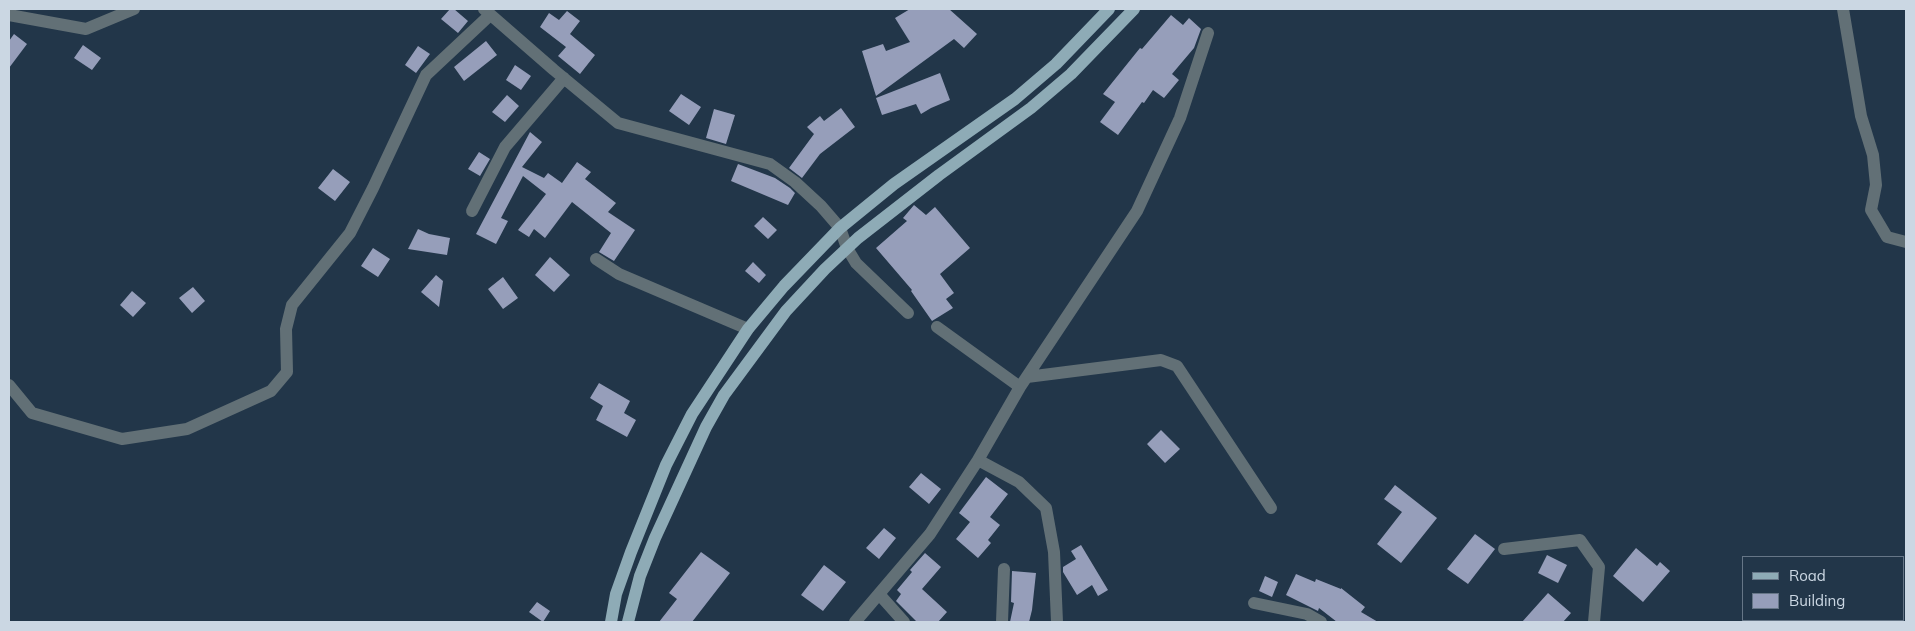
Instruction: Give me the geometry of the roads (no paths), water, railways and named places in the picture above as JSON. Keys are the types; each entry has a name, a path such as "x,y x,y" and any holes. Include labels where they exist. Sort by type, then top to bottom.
{"main road":[{"path":"611,622 616,594 630,552 666,465 692,414 748,329 784,286 840,228 894,184 1014,99 1056,64 1109,9"},
{"path":"628,622 640,576 655,538 706,427 724,395 786,311 806,288 847,248 915,193 1031,108 1071,74 1134,9"}],"street":[{"path":"9,15 86,29 134,9"},
{"path":"1844,9 1861,116 1873,155 1876,185 1871,210 1887,237 1906,242"},
{"path":"9,385 32,413 122,439 187,429 271,391 286,372 286,329 292,304 350,233 426,75 487,12 618,123 770,164 795,182 821,206 840,228 847,248 856,263 908,313"},
{"path":"855,622 930,534 978,460 1024,382 1137,211 1180,118 1208,33"},
{"path":"472,211 505,147 564,78"},
{"path":"596,259 619,274 748,329"},
{"path":"937,327 1024,382 1161,360 1177,366 1271,508"},
{"path":"978,460 1019,482 1046,508 1054,552 1057,622"},
{"path":"1504,549 1580,540 1599,567 1594,622"},
{"path":"1002,622 1004,569"},
{"path":"879,594 904,622"},
{"path":"1254,603 1307,614 1321,622"}]}
